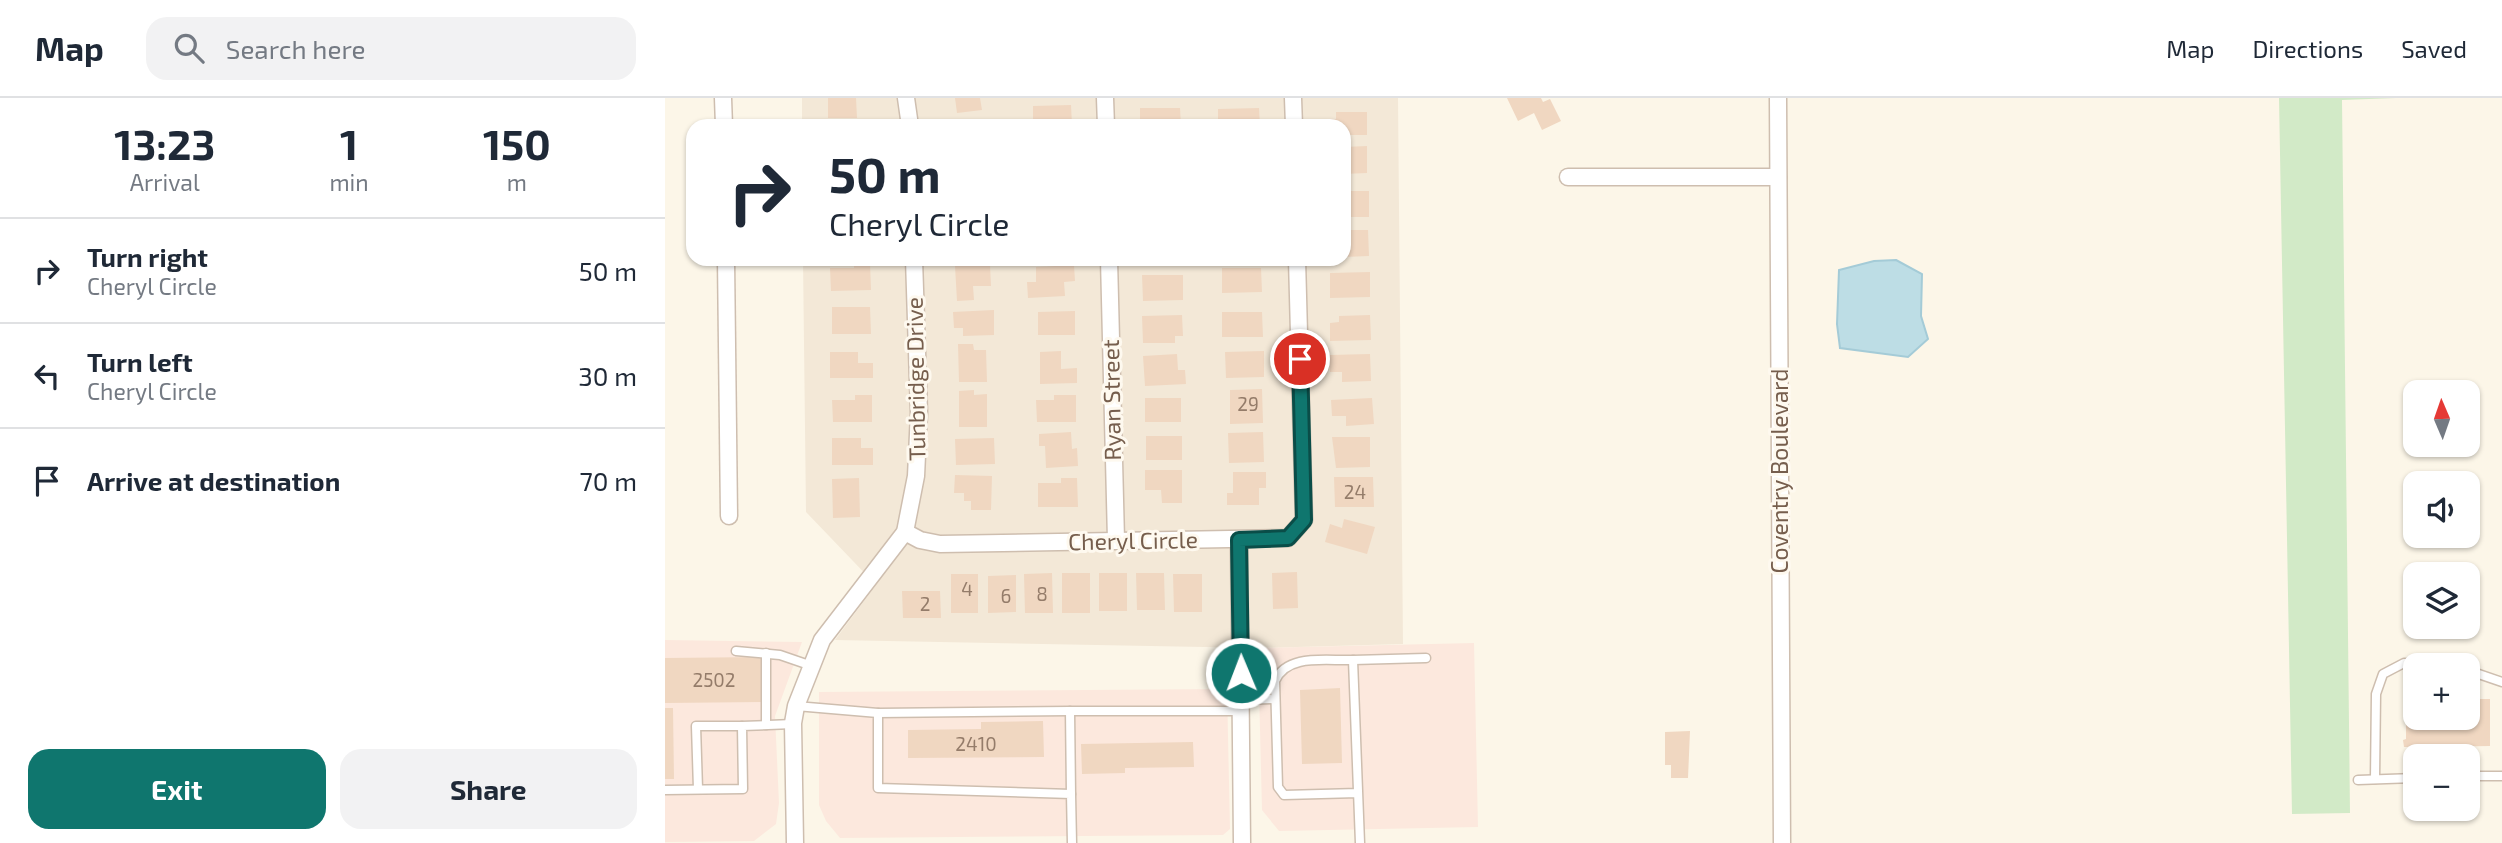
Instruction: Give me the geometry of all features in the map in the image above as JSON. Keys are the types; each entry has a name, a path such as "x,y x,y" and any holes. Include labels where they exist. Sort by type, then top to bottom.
{"street":[{"path":"723,98 724,119"},
{"path":"906,98 908,119"},
{"path":"1105,98 1106,119"},
{"path":"1293,98 1294,119"},
{"name":"Coventry Boulevard","path":"1778,98 1782,843"},
{"path":"1568,177 1778,177"},
{"path":"726,266 729,516"},
{"name":"Tunbridge Drive","path":"795,843 793,723 796,705 822,640 839,614 905,532 916,476 919,413 914,266"},
{"name":"Ryan Street","path":"1109,266 1116,541"},
{"name":"Cheryl Circle","path":"905,532 920,540 940,544 1288,538 1304,520 1297,266"},
{"path":"1239,540 1242,843"}],"lane":[{"path":"736,651 765,653 812,666"},
{"path":"765,653 766,725"},
{"path":"1359,793 1284,795 1278,787 1275,681 1280,670 1290,663 1426,658"},
{"path":"1353,660 1360,843"},
{"path":"2375,779 2376,694 2383,674 2403,664"},
{"path":"2480,674 2502,682"},
{"path":"796,705 878,713 1070,711 1241,706 1275,699"},
{"path":"1070,711 1072,843"},
{"path":"878,713 878,788 1071,794"},
{"path":"698,789 696,726 793,723"},
{"path":"665,790 743,789 741,726"},
{"path":"2480,776 2502,776"},
{"path":"2358,780 2403,778"}],"shaded area":[{"path":"802,98 1398,98 1403,644 1258,648 835,640 876,585 806,512 803,266 1351,266 1351,119 802,119"},
{"path":"665,640 802,642 775,716 779,803 776,824 754,841 665,842"},
{"path":"1474,643 1478,827 1279,831 1262,810 1258,648"},
{"path":"1227,689 1230,829 1223,835 840,838 826,821 819,805 819,692"}],"green space":[{"path":"2279,98 2396,98 2342,100 2350,813 2292,814"}],"water":[{"path":"1896,260 1922,274 1921,316 1928,339 1908,357 1840,348 1837,324 1839,270 1874,261"}],"building":[{"path":"828,98 856,98 857,118 828,118"},
{"path":"955,98 980,98 982,110 957,113"},
{"path":"1507,98 1541,98 1543,102 1550,99 1561,121 1542,130 1534,113 1518,121"},
{"path":"1071,105 1072,119 1033,119 1033,106"},
{"path":"1140,108 1180,108 1181,119 1140,119"},
{"path":"1259,108 1260,119 1218,119 1218,109"},
{"path":"1336,112 1367,112 1367,135 1351,135 1351,119 1336,119"},
{"path":"1367,146 1367,173 1351,174 1351,147"},
{"path":"1351,191 1369,191 1369,217 1351,217"},
{"path":"1351,230 1368,230 1369,256 1351,257"},
{"path":"870,266 871,290 831,291 830,268"},
{"path":"955,266 990,266 991,286 973,286 974,300 957,301"},
{"path":"1074,266 1075,281 1064,282 1065,296 1028,298 1027,282 1036,282 1036,267"},
{"path":"1222,268 1261,268 1262,292 1222,293"},
{"path":"1370,272 1370,297 1330,298 1330,273"},
{"path":"1142,275 1183,275 1183,300 1143,301"},
{"path":"832,307 870,307 871,334 832,334"},
{"path":"994,310 994,335 963,336 963,328 954,328 953,312"},
{"path":"1075,311 1075,335 1038,335 1038,312"},
{"path":"1222,312 1262,312 1263,337 1222,337"},
{"path":"1182,315 1183,336 1175,336 1175,343 1143,343 1142,316"},
{"path":"1370,315 1371,340 1330,341 1330,323 1339,322 1339,316"},
{"path":"958,344 973,344 974,350 986,350 987,382 959,382"},
{"path":"1061,351 1061,369 1077,368 1077,383 1040,384 1040,352"},
{"path":"1264,351 1264,377 1226,378 1225,352"},
{"path":"830,352 858,352 858,363 873,363 873,378 830,378"},
{"path":"1177,354 1178,370 1185,370 1186,384 1145,386 1143,356"},
{"path":"1370,354 1371,381 1342,382 1342,372 1330,372 1330,355"},
{"path":"1262,389 1263,423 1230,424 1230,390"},
{"path":"974,390 974,395 987,394 987,427 959,427 959,391"},
{"path":"855,395 872,395 872,422 833,422 832,400 855,400"},
{"path":"1054,395 1076,395 1076,422 1037,422 1036,400 1054,400"},
{"path":"1145,398 1181,398 1181,422 1145,422"},
{"path":"1372,398 1374,424 1346,426 1346,416 1332,416 1331,400"},
{"path":"1071,432 1072,449 1077,448 1078,466 1046,468 1045,446 1039,446 1039,434"},
{"path":"1263,432 1264,462 1229,463 1228,433"},
{"path":"1146,436 1182,436 1182,460 1146,460"},
{"path":"1332,437 1370,437 1370,467 1336,468"},
{"path":"832,438 861,438 861,448 873,448 873,465 832,465"},
{"path":"994,438 995,464 956,465 955,439"},
{"path":"1145,470 1182,470 1182,503 1162,503 1161,490 1145,490"},
{"path":"1233,472 1266,472 1266,488 1259,488 1259,505 1227,505 1227,493 1233,493"},
{"path":"955,475 992,476 991,510 971,510 971,501 964,501 964,493 954,493"},
{"path":"1334,477 1373,477 1374,507 1335,507"},
{"path":"859,478 860,517 833,518 832,479"},
{"path":"1061,478 1077,478 1078,507 1038,507 1038,483 1061,483"},
{"path":"1344,519 1375,527 1367,554 1325,542 1330,524 1342,528"},
{"path":"1297,572 1298,608 1273,609 1272,573"},
{"path":"1052,573 1053,613 1025,613 1024,574"},
{"path":"1062,573 1090,573 1090,613 1062,613"},
{"path":"1099,573 1127,573 1127,611 1099,611"},
{"path":"1136,573 1164,573 1165,610 1137,610"},
{"path":"951,574 978,574 978,613 951,613"},
{"path":"1173,574 1202,574 1202,612 1174,612"},
{"path":"1016,575 1016,612 988,613 988,576"},
{"path":"902,591 940,591 941,618 903,618"},
{"path":"763,657 763,702 665,703 665,658"},
{"path":"1340,688 1342,763 1302,764 1300,690"},
{"path":"2480,699 2490,699 2490,746 2404,744 2403,740 2406,739 2406,730 2480,730"},
{"path":"665,708 673,708 674,779 665,779"},
{"path":"1043,721 1044,757 908,758 908,730 981,729 981,722"},
{"path":"1690,731 1688,778 1671,778 1671,765 1665,765 1665,732"},
{"path":"1193,742 1194,767 1125,768 1125,773 1082,774 1081,744"}],"route":[{"path":"1241,673 1239,540 1288,538 1304,520 1300,359"}]}
